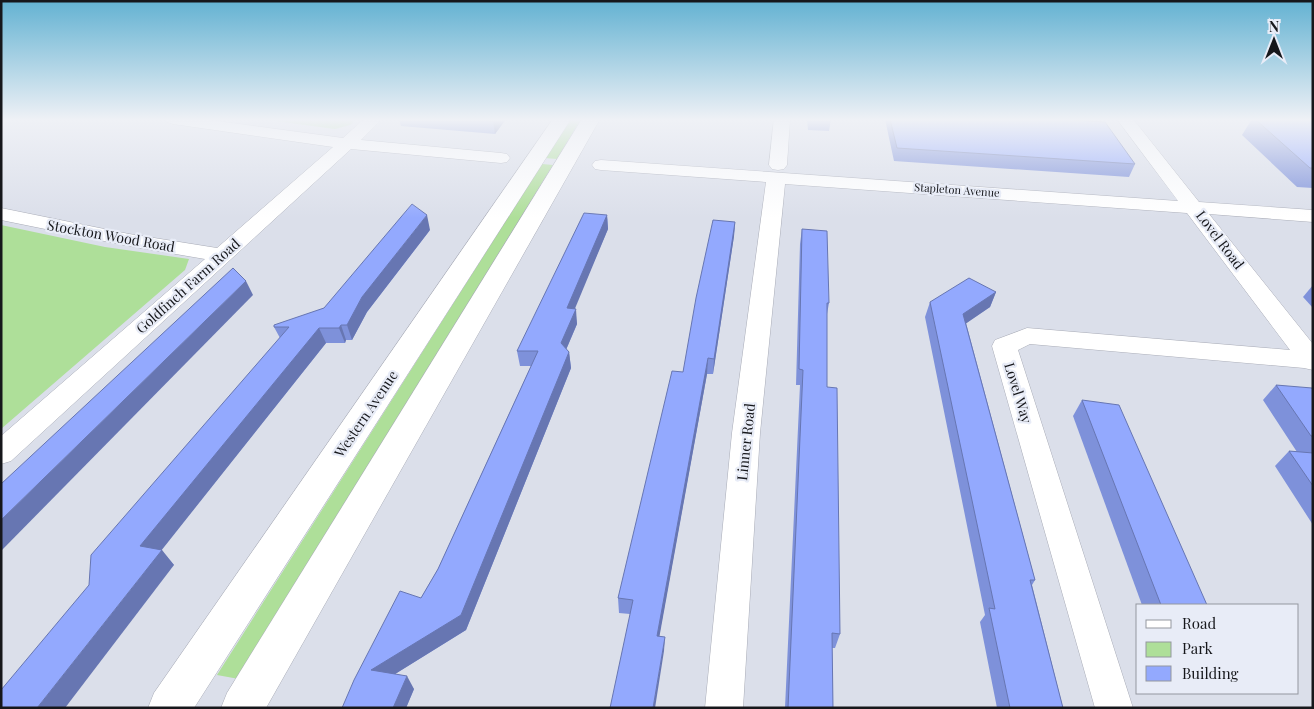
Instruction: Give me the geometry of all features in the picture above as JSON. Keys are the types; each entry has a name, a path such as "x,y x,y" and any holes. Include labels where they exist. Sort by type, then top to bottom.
{"street":[{"name":"Goldfinch Farm Road","path":"1,453 338,152"},
{"path":"436,152 501,158"},
{"name":"Western Avenue","path":"169,708 540,152"},
{"path":"242,708 571,152"},
{"name":"Linner Road","path":"724,708 746,432 783,170 783,152"},
{"name":"Lovel Road","path":"1151,152 1312,361"},
{"path":"752,163 783,170"},
{"name":"Stapleton Avenue","path":"601,165 783,170 1313,216"},
{"name":"Stockton Wood Road","path":"1,214 92,233 221,256"},
{"name":"Lovel Way","path":"1114,708 1004,346 1027,336 1312,361"}],"green space":[{"path":"549,152 561,152 557,159 545,158"},
{"path":"542,164 553,165 239,679 217,675"},
{"path":"1,225 105,247 189,259 185,270 1,429"}],"building":[{"path":"958,152 1126,152 1135,164"},
{"path":"1292,152 1313,152 1313,168 1310,168"},
{"path":"412,204 427,215 362,297 347,325 341,325 339,328 319,328 140,546 162,550 37,708 1,708 1,690 89,585 91,555 289,327 274,327 274,325 324,308"},
{"path":"584,213 607,215 567,308 576,309 561,343 569,352 461,615 371,670 407,676 393,708 342,708 354,680 400,591 421,598 438,569 538,351 517,351"},
{"path":"713,220 735,222 714,359 708,358 657,636 665,637 653,708 610,708 633,600 618,598 672,371 683,372 696,298"},
{"path":"802,229 827,231 829,303 827,303 827,387 837,388 840,634 832,633 833,708 788,708 803,370 799,369"},
{"path":"233,268 246,281 1,520 1,484"},
{"path":"969,278 996,292 963,314 1035,580 1030,580 1063,708 1010,708 989,608 995,609 930,302"},
{"path":"1276,385 1312,388 1313,436 1311,436"},
{"path":"1082,400 1119,405 1207,604 1161,604"},
{"path":"1289,451 1313,453 1313,486"}]}
